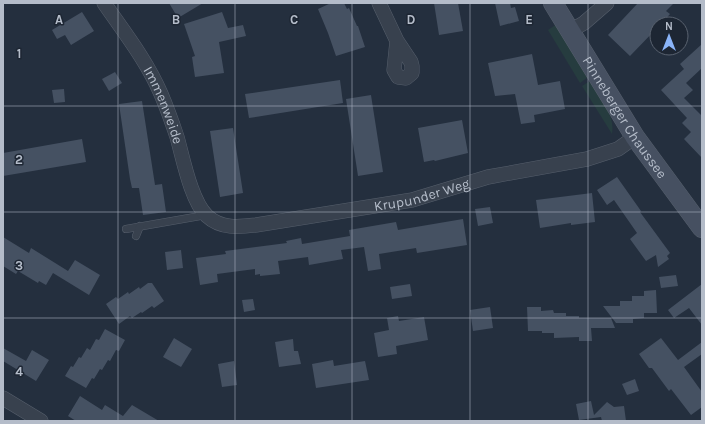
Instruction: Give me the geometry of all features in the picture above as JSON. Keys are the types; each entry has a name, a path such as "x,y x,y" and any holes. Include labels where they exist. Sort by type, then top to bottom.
{"main road":[{"name":"Pinneberger Chaussee","path":"553,3 635,137 702,228"}],"street":[{"name":"Immenweide","path":"104,3 147,66 160,91 170,113 192,189 198,203 206,215"},
{"path":"379,3 397,41"},
{"path":"570,31 584,23 607,3"},
{"name":"Krupunder Weg","path":"206,215 214,222 226,226 238,227 412,200 488,176 588,159 618,149 635,137"},
{"path":"3,398 41,421"}],"lane":[{"path":"126,229 206,215"},
{"path":"136,236 140,226"}],"green space":[{"path":"557,24 588,77 580,83 548,30"},
{"path":"590,81 606,106 612,120 612,134 582,86"}],"building":[{"path":"169,3 203,3 178,18"},
{"path":"331,3 344,3 347,9 349,8 358,26 365,47 336,56 318,9"},
{"path":"434,3 458,3 463,31 439,35"},
{"path":"495,3 510,3 511,8 515,7 519,21 500,26"},
{"path":"638,3 674,3 666,11 670,14 668,16 649,16 649,36 630,56 608,35"},
{"path":"82,12 94,31 71,45 65,35 57,39 52,30"},
{"path":"222,12 228,28 243,25 246,36 219,42 224,73 195,77 192,57 195,56 184,24"},
{"path":"702,44 702,68 686,83 693,90 684,98 702,116 702,158 684,139 691,132 682,123 687,118 661,90 684,69 680,64"},
{"path":"532,54 538,85 560,81 565,109 534,115 535,122 521,124 515,94 495,96 488,63"},
{"path":"115,72 122,83 109,91 102,79"},
{"path":"340,80 343,103 249,118 245,94"},
{"path":"64,89 65,102 54,103 52,90"},
{"path":"371,95 383,172 358,176 346,99"},
{"path":"142,101 155,185 162,184 166,212 143,215 139,188 132,188 130,179 119,104"},
{"path":"462,120 468,153 435,161 424,162 418,128"},
{"path":"233,128 243,193 220,197 210,131"},
{"path":"82,139 86,162 3,176 3,153"},
{"path":"617,177 670,253 667,256 669,259 658,267 656,255 646,261 630,239 637,233 614,200 607,205 597,190"},
{"path":"592,193 595,222 571,225 571,223 540,228 536,200"},
{"path":"490,207 493,223 478,226 475,209"},
{"path":"463,219 467,245 417,253 416,248 379,254 381,269 368,271 364,247 341,250 343,259 309,265 308,257 278,261 280,274 255,275 255,269 217,274 218,282 200,285 196,258 226,254 225,251 287,243 286,241 301,238 302,244 350,236 349,230 396,222 398,230"},
{"path":"3,237 29,253 31,248 68,271 75,260 100,275 89,295 53,273 46,285 39,281 38,283 18,271 16,274 3,266"},
{"path":"181,250 183,268 167,270 165,252"},
{"path":"676,275 678,286 661,288 659,277"},
{"path":"148,283 152,283 164,301 154,308 152,306 132,318 130,316 119,324 106,304 116,297 118,299 139,287 140,289"},
{"path":"410,284 412,296 392,299 390,287"},
{"path":"702,284 702,325 689,308 674,318 668,310"},
{"path":"656,290 657,313 644,313 644,318 633,319 633,323 616,323 603,306 620,306 620,301 632,301 632,296 644,296 644,291"},
{"path":"253,299 255,310 244,312 242,300"},
{"path":"490,307 493,328 473,331 470,310"},
{"path":"527,307 541,307 541,311 553,310 554,313 566,313 566,316 579,316 579,318 611,318 615,328 591,328 592,341 579,341 579,337 554,338 554,333 528,331"},
{"path":"398,316 399,321 424,317 428,340 396,346 397,354 378,357 374,333 389,330 387,318"},
{"path":"105,329 125,340 119,351 116,350 110,361 108,360 102,370 100,369 94,379 92,378 86,388 65,376 79,357 81,358 87,348 90,350 96,339 99,340"},
{"path":"174,338 192,349 181,367 163,357"},
{"path":"661,338 678,360 702,342 702,354 684,367 702,392 702,407 691,415 671,389 669,391 652,368 649,368 639,354"},
{"path":"293,339 294,351 298,351 301,364 279,367 275,342"},
{"path":"3,348 26,361 32,350 49,360 36,381 3,361"},
{"path":"333,360 334,366 365,361 369,380 316,388 312,364"},
{"path":"234,361 237,385 222,387 218,364"},
{"path":"635,379 639,391 627,395 622,384"},
{"path":"80,396 102,410 105,405 123,416 132,405 159,421 76,421 68,416"},
{"path":"591,401 594,415 607,402 614,407 624,406 626,421 602,421 601,417 579,420 576,404"}]}
